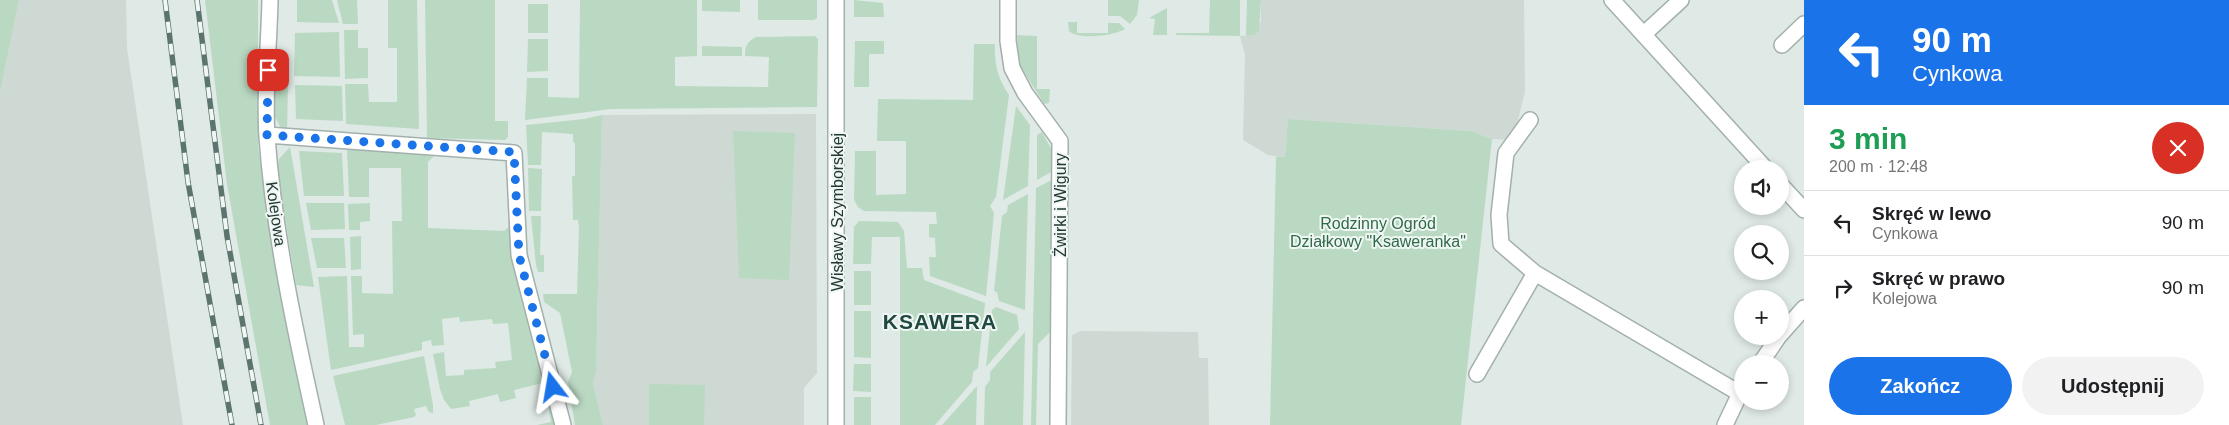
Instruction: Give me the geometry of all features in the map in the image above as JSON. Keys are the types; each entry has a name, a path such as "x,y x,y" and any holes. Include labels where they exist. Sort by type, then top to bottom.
{"street":[{"name":"Kolejowa","path":"270,0 267,135 274,205 290,304 316,425"},
{"name":"Wisławy Szymborskiej","path":"836,0 836,425"},
{"name":"Żwirki i Wigury","path":"1008,0 1008,41 1012,68 1025,93 1060,141 1058,425"},
{"path":"1612,0 1758,160"},
{"path":"1644,34 1681,0"},
{"path":"1782,45 1804,24"},
{"path":"1530,120 1506,153 1499,214 1501,244 1535,273 1734,387"},
{"path":"267,135 514,152 519,255 563,425"},
{"path":"1789,194 1804,210"},
{"path":"1477,374 1535,273"},
{"path":"1789,326 1804,308"},
{"path":"1725,425 1734,406"}],"shaded area":[{"path":"19,0 126,0 127,48 183,425 0,425 0,93"},
{"path":"1261,0 1524,0 1525,92 1513,140 1492,139 1471,131 1288,119 1285,158 1268,155 1243,140 1245,55 1240,36 1254,35 1261,21"},
{"path":"816,114 817,373 804,388 804,425 603,425 593,383 596,372 602,115"},
{"path":"1081,331 1198,332 1199,358 1208,358 1209,425 1071,425 1072,335"}],"green space":[{"path":"0,0 19,0 0,93"},
{"path":"205,0 258,0 258,145 270,233 297,378 308,425 270,425 227,184"},
{"path":"297,0 332,0 339,23 297,22"},
{"path":"337,0 357,0 358,24 343,24"},
{"path":"388,0 417,0 419,129 346,124 345,84 368,84 369,102 397,102 397,48 388,48"},
{"path":"425,0 495,0 495,121 508,121 508,137 505,140 427,138"},
{"path":"580,0 697,0 697,56 675,57 675,86 768,87 769,57 745,56 746,47 749,43 756,37 815,36 818,39 817,107 611,109 525,120 527,78 548,78 548,97 579,98"},
{"path":"702,0 740,0 740,12 702,11"},
{"path":"758,0 817,0 817,18 814,20 758,20"},
{"path":"854,0 883,3 884,17 854,17"},
{"path":"1108,0 1139,0 1137,15 1130,24 1120,16 1108,16"},
{"path":"1210,0 1240,0 1240,36 1176,35 1176,33 1209,33"},
{"path":"1247,0 1261,0 1259,31 1254,35 1246,36"},
{"path":"528,4 548,4 548,33 528,33"},
{"path":"1167,8 1167,35 1153,35 1155,19 1149,18"},
{"path":"1068,22 1077,22 1077,33 1108,33 1108,23 1119,23 1125,29 1113,34 1088,36 1074,34 1069,31"},
{"path":"344,30 358,30 358,48 368,48 368,78 345,79"},
{"path":"339,32 340,77 294,76 295,33"},
{"path":"1017,35 1037,36 1037,89 1050,89 1049,103 1044,104 1018,62"},
{"path":"528,39 548,39 548,71 527,72"},
{"path":"855,41 884,41 884,54 869,54 869,87 854,87"},
{"path":"974,44 995,44 995,58 998,71 1009,95 996,197 990,206 994,213 986,296 930,276 929,257 936,257 935,238 929,237 929,224 937,224 936,212 864,211 858,207 854,200 855,151 876,151 876,195 906,194 906,141 877,141 878,99 973,100"},
{"path":"702,46 742,47 742,56 702,56"},
{"path":"288,85 287,130 281,128 274,115 274,86"},
{"path":"295,85 342,86 343,121 296,119"},
{"path":"1016,106 1030,125 1028,186 1003,200"},
{"path":"602,115 596,372 593,383 603,425 575,425 568,382 572,372 560,313 544,302 543,294 577,294 579,228 578,220 573,220 572,176 575,176 575,143 573,142 573,134 542,132 541,165 528,165 526,125 584,119"},
{"name":"Rodzinny Ogród Działkowy \"Ksaweranka\"","path":"1288,119 1471,131 1492,139 1461,425 1270,425 1276,157 1285,157"},
{"path":"733,131 795,133 789,280 739,278"},
{"path":"1042,132 1054,154 1053,171 1037,180 1037,135"},
{"path":"290,147 314,287 296,285 277,169 279,159"},
{"path":"347,149 437,153 428,162 428,228 504,231 513,223 557,425 537,425 551,422 543,383 514,390 516,398 500,402 498,394 469,401 470,406 451,409 444,400 433,354 444,352 446,376 464,375 464,370 496,368 495,362 512,360 508,323 493,324 492,319 460,322 459,317 442,319 444,345 432,346 431,340 422,342 422,350 331,370 318,277 347,276 349,347 364,347 364,334 353,335 351,276 362,276 362,293 393,294 392,221 402,221 401,168 369,168 369,197 349,197"},
{"path":"299,151 342,153 344,196 304,196"},
{"path":"528,168 542,169 541,211 529,211"},
{"path":"1052,180 1050,332 1038,344 1036,425 1031,425 1036,188"},
{"path":"1028,194 1025,310 999,301 997,292 994,291 1002,216 1007,212 1008,205"},
{"path":"306,203 344,203 345,229 311,230"},
{"path":"370,203 370,221 360,222 360,230 349,230 348,204"},
{"path":"531,216 541,216 540,255 544,255 544,272 538,272 536,265"},
{"path":"859,221 898,222 904,231 907,268 922,268 924,280 985,303 978,368 973,372 972,382 935,425 900,425 900,237 872,237 871,264 853,264 854,227"},
{"path":"361,236 361,269 351,270 350,237"},
{"path":"311,238 344,238 346,268 317,268"},
{"path":"854,271 871,271 871,305 854,305"},
{"path":"996,307 1017,315 1019,329 986,367 992,310"},
{"path":"854,311 871,311 871,358 854,357"},
{"path":"1025,332 1023,425 984,425 985,387 990,380 990,372"},
{"path":"424,356 433,413 429,412 426,406 414,409 416,415 414,417 376,425 345,425 333,376"},
{"path":"854,364 871,364 871,392 853,391"},
{"path":"649,384 705,385 704,425 649,425"},
{"path":"977,386 976,425 942,425"},
{"path":"854,397 871,397 871,425 854,425"}],"railway":[{"path":"165,0 188,182 232,425"},
{"path":"197,0 227,236 261,425"}],"district":[{"name":"KSAWERA","path":"940,321"}],"route":[{"path":"268,70 267,135 514,152 519,255 553,387"}]}
